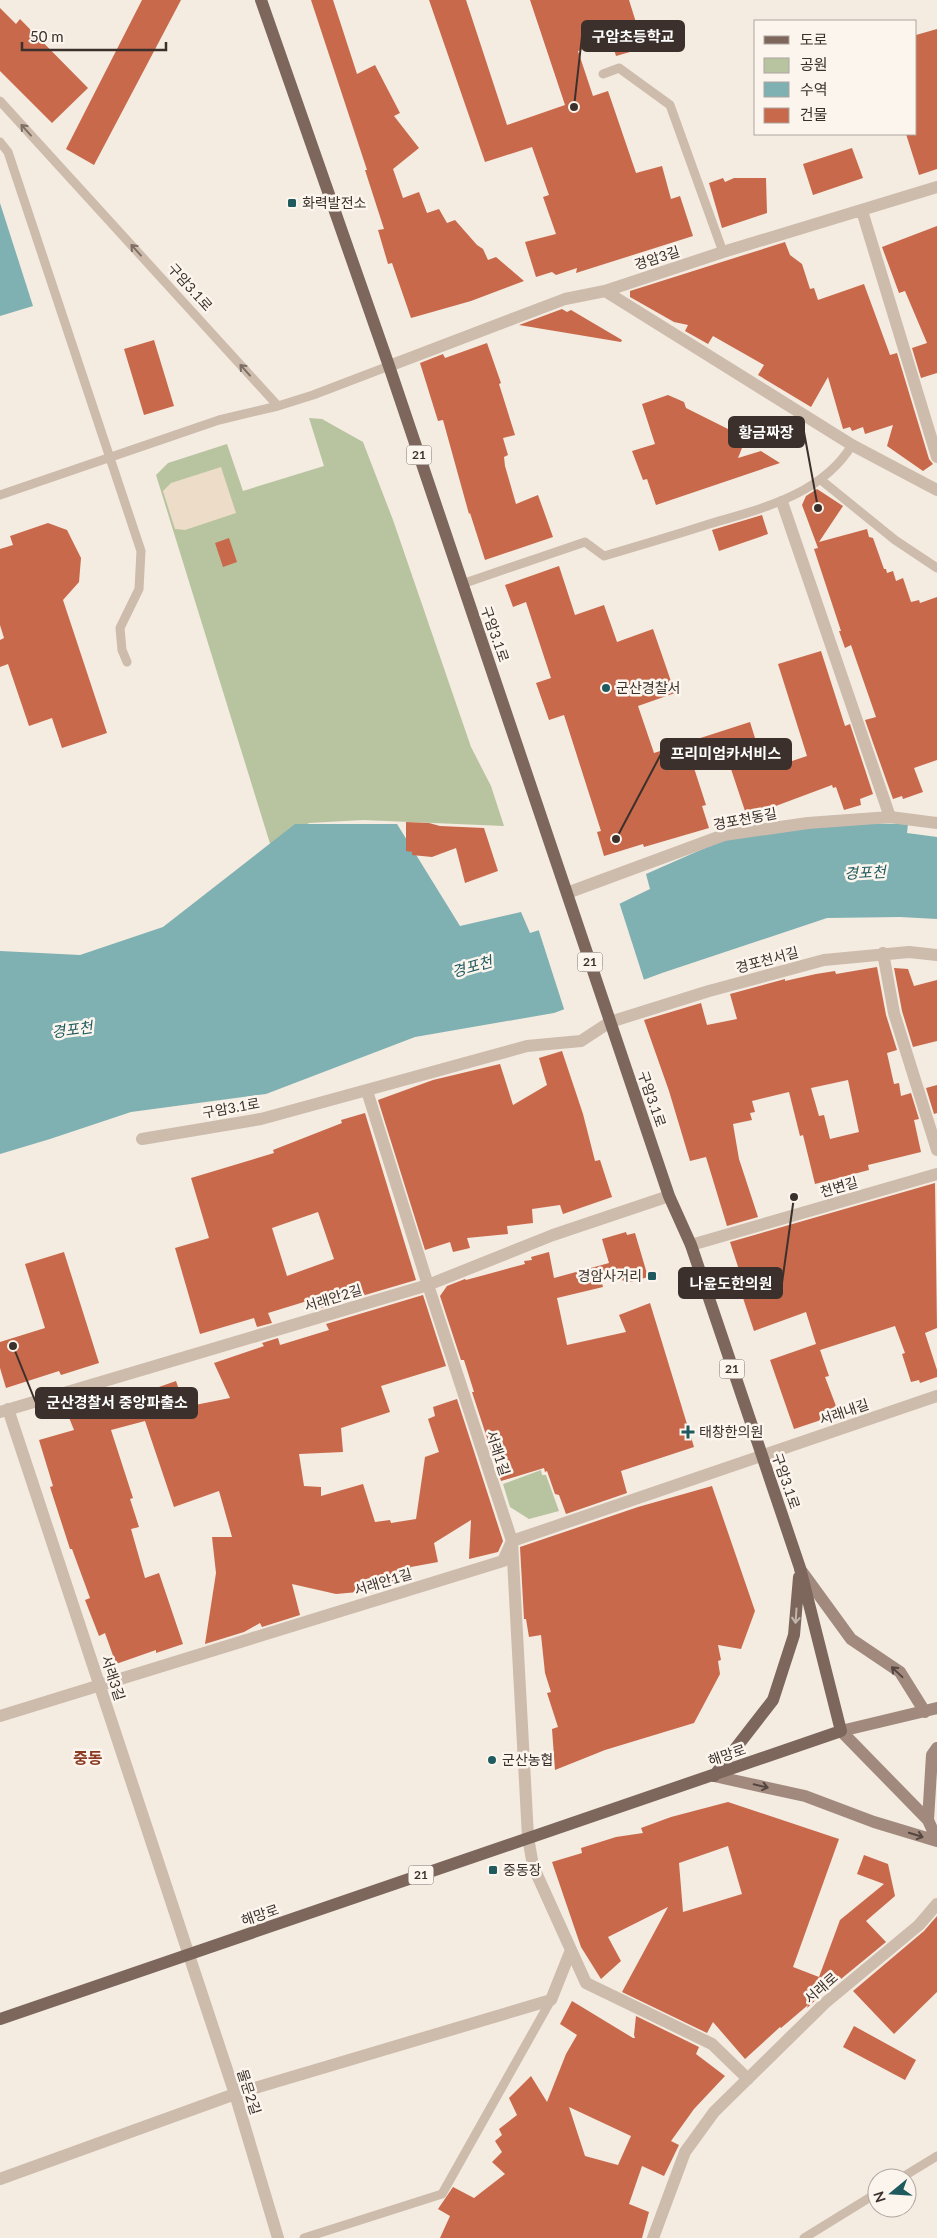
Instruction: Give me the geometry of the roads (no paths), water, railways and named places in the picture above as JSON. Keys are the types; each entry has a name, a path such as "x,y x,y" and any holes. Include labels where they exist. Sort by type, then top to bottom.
{"main road":[{"name":"구암3.1로","path":"261,0 388,366 669,1196 691,1246 800,1568 841,1731"},
{"path":"714,1776 773,1700 794,1635 800,1568"},
{"name":"해망로","path":"0,2019 841,1731"}],"street":[{"name":"경암3길","path":"388,366 565,299 605,291 722,252 937,187"},
{"path":"862,211 937,457"},
{"path":"605,291 852,445 937,490"},
{"path":"782,502 890,817"},
{"name":"경포천동길","path":"567,893 724,835 808,823 890,817 937,824"},
{"name":"경포천서길","path":"608,1017 824,960 883,953 909,952 937,955"},
{"path":"883,953 894,1013 937,1150"},
{"name":"구암3.1로","path":"142,1139 261,1119 527,1046 581,1041 608,1017"},
{"name":"서래1길","path":"367,1091 512,1541 528,1837"},
{"name":"천변길","path":"691,1246 937,1174"},
{"name":"서래안2길","path":"4,1411 428,1285 553,1235 669,1196"},
{"name":"서래내길","path":"761,1456 937,1396"},
{"name":"서래3길","path":"4,1411 100,1686 188,1956"},
{"path":"512,1541 761,1456"},
{"name":"서래안1길","path":"0,1716 503,1560 512,1541"},
{"path":"800,1568 851,1638 900,1672 931,1710"},
{"name":"해망로","path":"841,1731 931,1710"},
{"path":"841,1731 928,1820 937,1840"},
{"path":"928,1820 932,1754 937,1748"},
{"path":"714,1776 805,1796 874,1822 937,1840"},
{"path":"528,1837 533,1866 586,1983 712,2044 748,2078"},
{"name":"서래로","path":"653,2238 685,2152 714,2112 825,2003 919,1926 937,1904"},
{"path":"0,2178 235,2094 551,2000 571,1950"},
{"name":"물문2길","path":"188,1956 235,2094 278,2238"}],"lane":[{"path":"603,74 619,68 670,105 722,252"},
{"name":"구암3.1로","path":"0,101 278,406"},
{"path":"0,142 8,152 141,551 140,590 120,628 122,650 127,662"},
{"path":"0,495 219,420 278,406 388,366"},
{"path":"462,584 585,542 604,556 782,502 821,480 841,461 852,445"},
{"path":"821,480 895,540 937,568"},
{"path":"304,2238 442,2194 551,2000"},
{"path":"917,2168 937,2156"},
{"path":"804,2238 867,2198"}],"water":[{"path":"0,203 33,306 0,316"},
{"name":"경포천","path":"833,823 908,824 907,833 937,837 937,919 900,917 827,918 662,973 554,1013 415,1037 266,1094 131,1112 0,1154 0,951 80,955 163,927 295,824 397,824 460,926 521,912 530,933 617,905 650,889 646,874 721,841"}],"place":[{"name":"구암초등학교","path":"574,107"},
{"name":"화력발전소","path":"292,203"},
{"name":"황금짜장","path":"818,508"},
{"name":"군산경찰서","path":"606,688"},
{"name":"프리미엄카서비스","path":"616,839"},
{"name":"나윤도한의원","path":"794,1197"},
{"name":"경암사거리","path":"652,1276"},
{"name":"군산경찰서 중앙파출소","path":"13,1346"},
{"name":"태창한의원","path":"688,1432"},
{"name":"군산농협","path":"492,1760"},
{"name":"중동장","path":"493,1870"}],"district":[{"name":"중동","path":"88,1758"}]}
